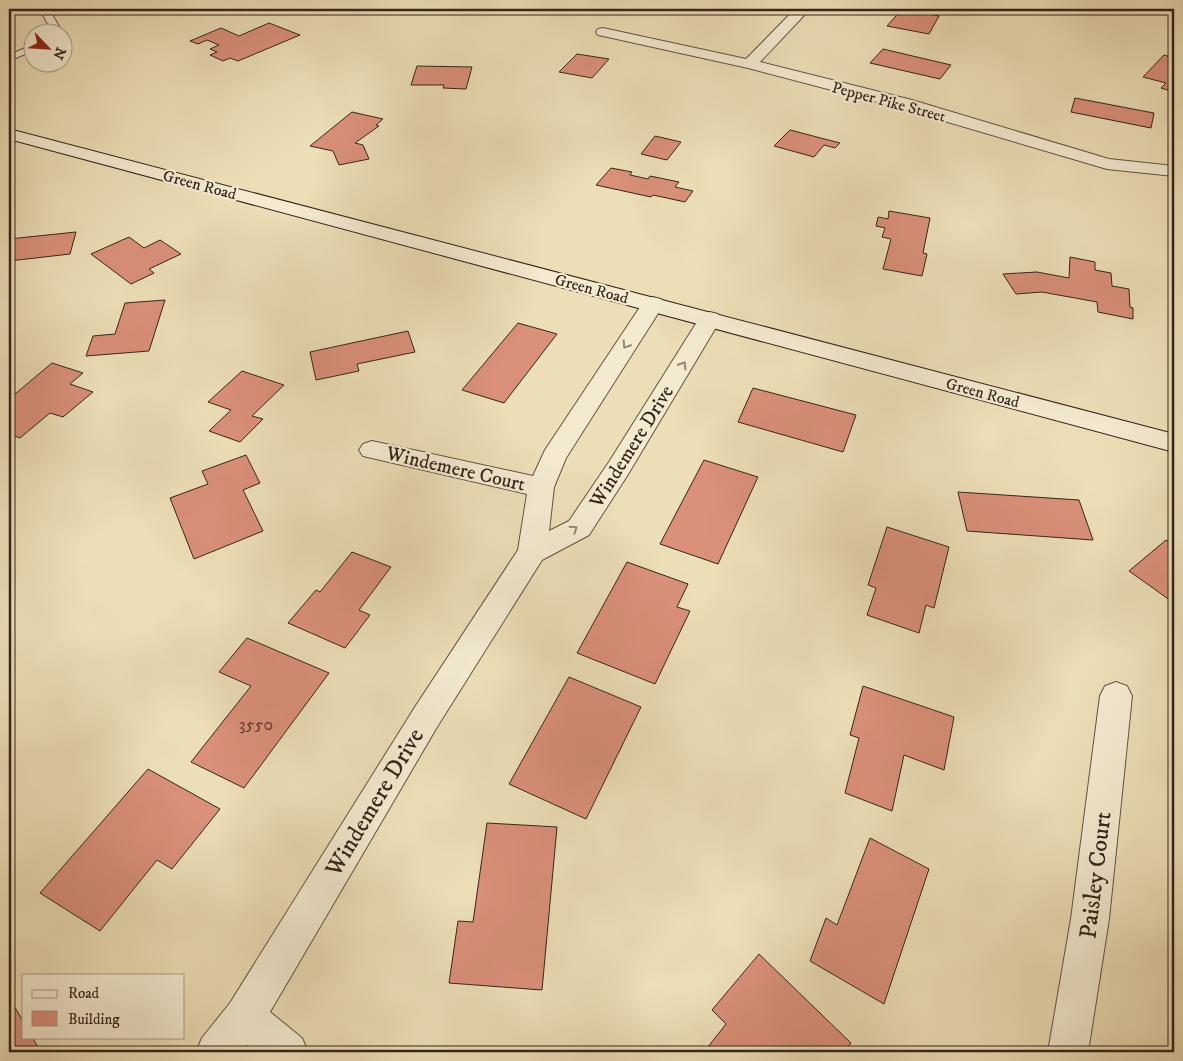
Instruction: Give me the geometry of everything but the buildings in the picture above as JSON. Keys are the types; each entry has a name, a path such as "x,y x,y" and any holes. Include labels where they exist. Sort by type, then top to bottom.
{"street":[{"path":"749,64 803,9"},
{"name":"Pepper Pike Street","path":"603,32 749,64 906,104 1107,164 1174,171"},
{"name":"Green Road","path":"9,134 1174,442"},
{"name":"Windemere Drive","path":"216,1052 244,1017 426,718 532,552 540,487 554,456 653,304"},
{"name":"Windemere Drive","path":"532,552 578,528 618,469 710,320"},
{"name":"Windemere Court","path":"372,450 540,487"},
{"name":"Paisley Court","path":"1068,1052 1090,919 1116,696"},
{"path":"244,1017 288,1052"}],"lane":[{"path":"46,11 52,22"},
{"path":"9,58 22,52"}]}
